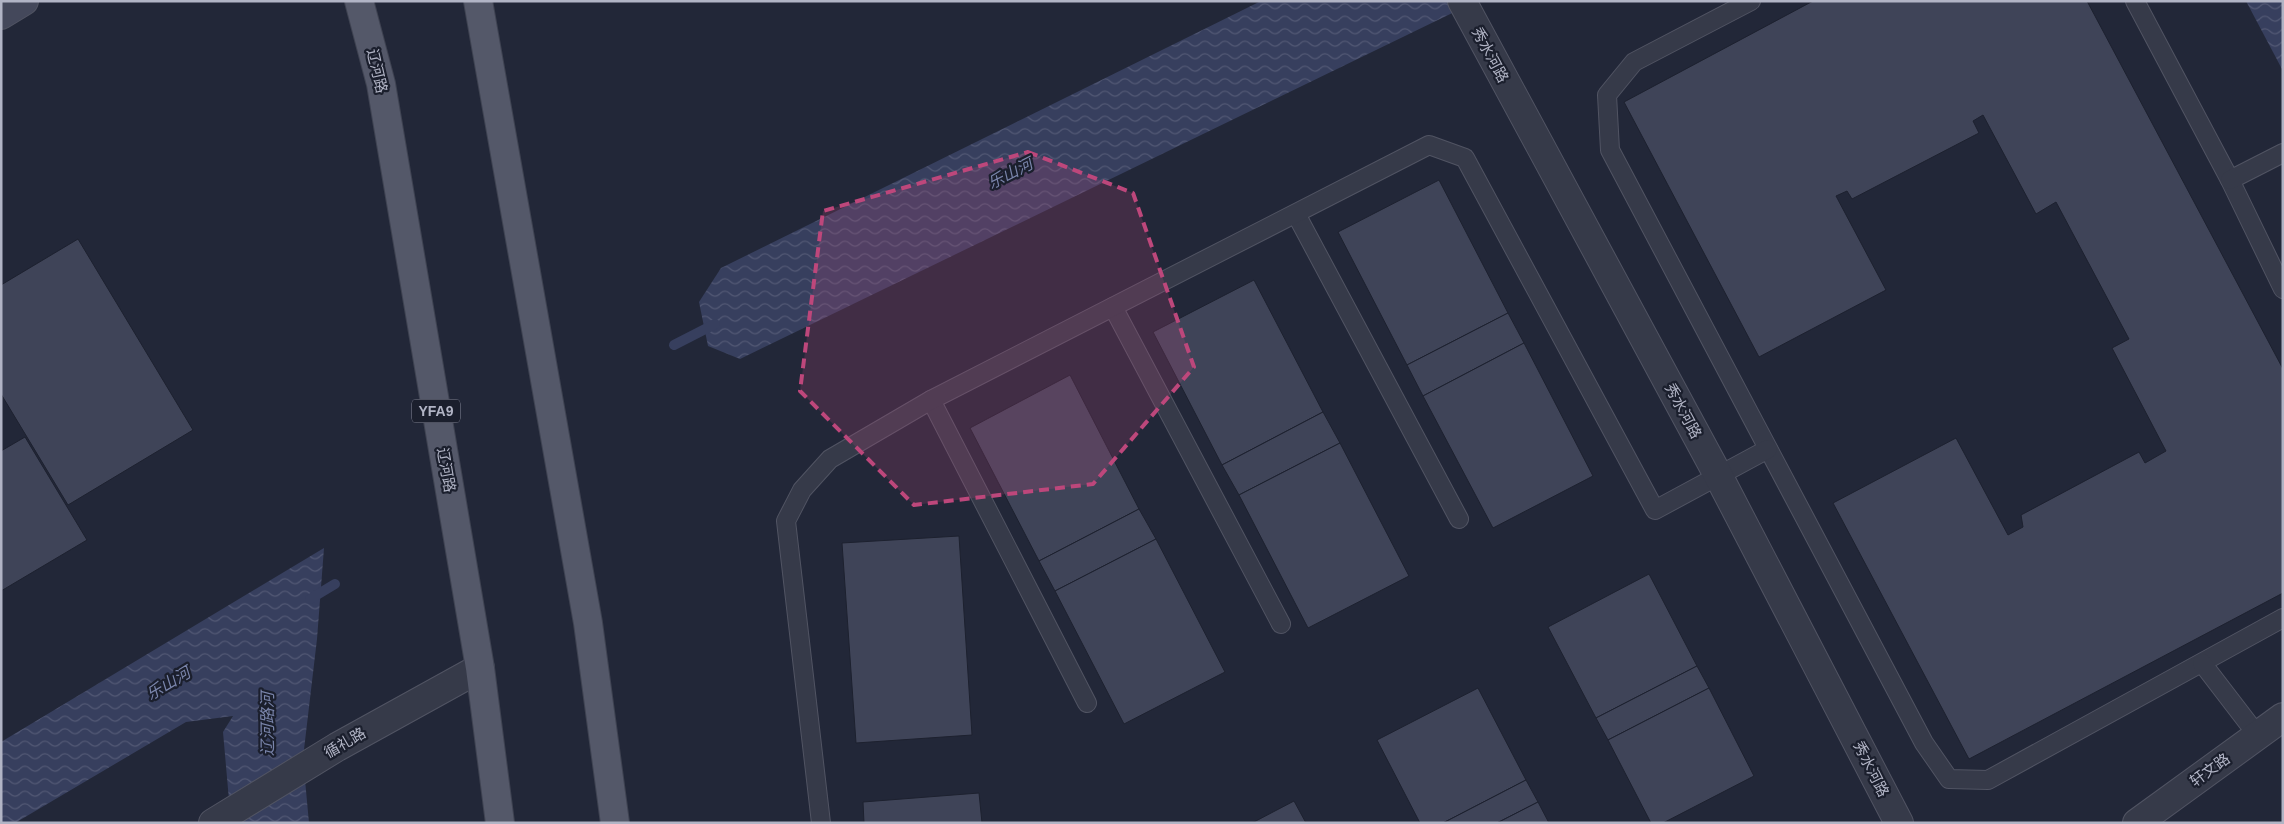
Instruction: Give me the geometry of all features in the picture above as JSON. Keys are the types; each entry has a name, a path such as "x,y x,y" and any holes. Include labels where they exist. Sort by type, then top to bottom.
{"main road":[{"path":"1,16 24,1"},
{"path":"478,1 588,623 615,823"},
{"name":"辽河路","path":"357,6 381,84 480,668 500,823"}],"street":[{"name":"秀水河路","path":"1462,1 1718,475 1899,823"},
{"name":"循礼路","path":"218,819 337,748 480,668"},
{"name":"轩文路","path":"2137,823 2283,717"}],"lane":[{"path":"1751,1 1634,62 1607,95 1610,150 1924,743 1949,779 1988,780 2283,618"},
{"path":"2135,1 2230,180 2283,289"},
{"path":"821,823 786,521 802,490 830,459 931,400 1429,145 1465,158 1655,510 1768,449"},
{"path":"2230,180 2279,155"},
{"path":"1296,214 1460,519"},
{"path":"1113,307 1281,624"},
{"path":"931,400 1087,703"},
{"path":"2202,662 2258,736"}],"highlighted area":[{"path":"1028,152 1133,193 1194,367 1093,484 914,505 800,391 823,211"}],"water":[{"path":"1261,1 1477,1 740,359 708,346 699,302 721,268"},
{"path":"2246,1 2283,1 2283,71"},
{"name":"辽河路河","path":"324,548 317,639 303,758 309,823 231,823 223,732 233,716 186,722 15,823 1,823 1,742"}],"building":[{"path":"1813,1 2087,1 2283,369 2283,593 1969,759 1833,503 1956,438 2008,535 2023,527 2021,515 2139,452 2145,463 2166,451 2112,348 2129,339 2056,202 2036,214 1983,115 1973,121 1979,133 1852,199 1847,191 1836,196 1886,290 1759,357 1624,102"},
{"path":"1439,180 1508,313 1407,365 1338,232"},
{"path":"78,239 193,430 68,505 1,394 1,285"},
{"path":"1254,280 1323,412 1222,465 1153,332"},
{"path":"1508,313 1524,343 1423,396 1407,365"},
{"path":"1524,343 1593,476 1493,528 1423,396"},
{"path":"1070,375 1139,509 1039,561 970,428"},
{"path":"1323,412 1340,443 1239,495 1222,465"},
{"path":"25,437 87,540 1,591 1,451"},
{"path":"1340,443 1409,576 1308,628 1239,495"},
{"path":"1139,509 1156,539 1055,591 1039,561"},
{"path":"959,536 972,735 856,743 842,543"},
{"path":"1156,539 1225,672 1124,724 1055,591"},
{"path":"1649,574 1697,666 1596,718 1548,627"},
{"path":"1697,666 1709,688 1608,740 1596,718"},
{"path":"1478,688 1526,780 1443,823 1420,823 1377,740"},
{"path":"1709,688 1754,776 1663,823 1651,823 1608,740"},
{"path":"1526,780 1538,802 1497,823 1443,823"},
{"path":"979,793 982,823 864,823 863,802"},
{"path":"1294,801 1306,823 1252,823"},
{"path":"1538,802 1549,823 1497,823"}],"waterway":[{"name":"乐山河","path":"674,345 715,324"},
{"name":"乐山河","path":"310,599 335,584"}]}
